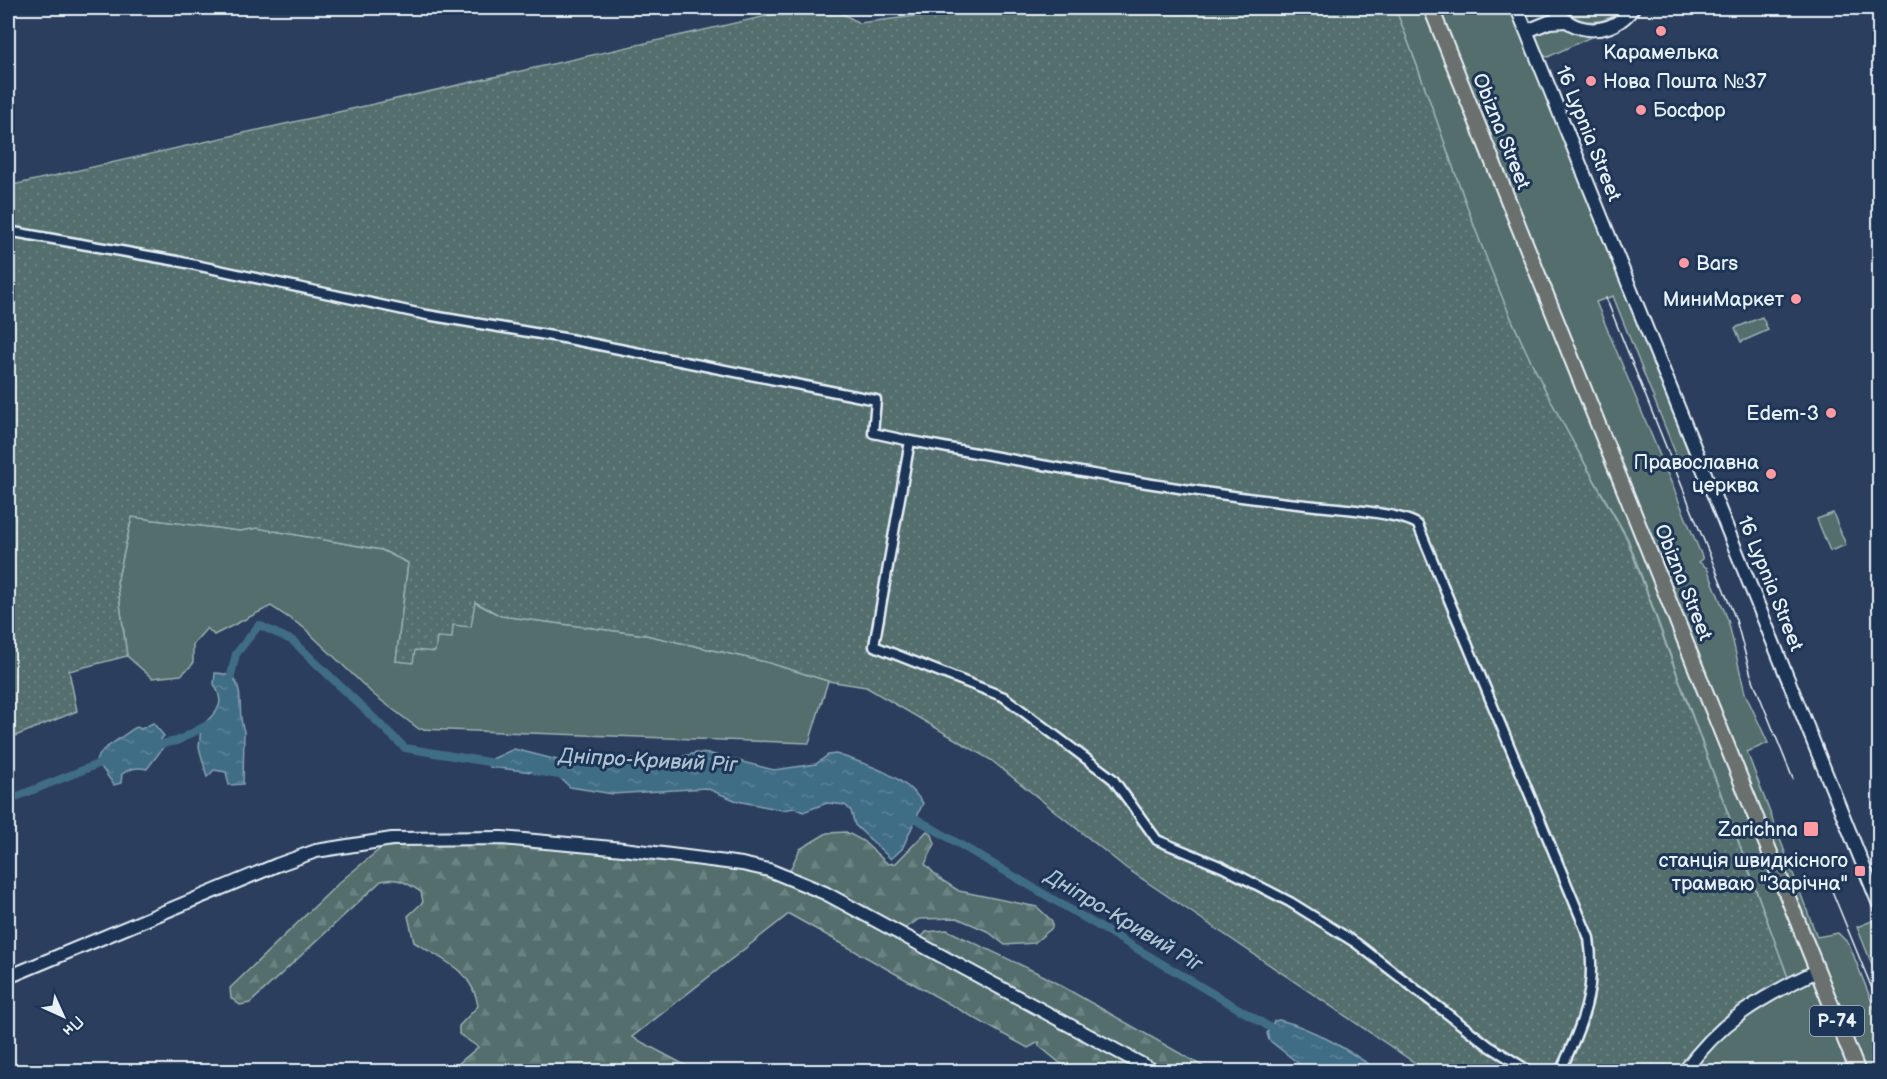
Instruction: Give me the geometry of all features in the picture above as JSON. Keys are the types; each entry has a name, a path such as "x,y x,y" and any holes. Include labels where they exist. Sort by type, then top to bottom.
{"main road":[{"name":"Obizna Street","path":"1431,8 1858,1071"},
{"name":"16 Lypnia Street","path":"1517,8 1880,907"},
{"path":"1543,24 1551,15 1553,8 1566,21 1585,29 1605,28 1623,19 1633,8"},
{"path":"1527,31 1543,24 1566,21"},
{"path":"8,977 235,881 316,851 392,839 502,838 623,849 742,864 787,876 825,893 1156,1071"},
{"path":"1684,1071 1707,1042 1737,1015 1817,971"}],"street":[{"path":"8,231 177,261 427,315 564,338 876,400 873,434 1197,491 1408,519 1418,525 1589,938 1592,966 1589,1000 1560,1071"},
{"path":"910,441 874,646 1004,698 1113,779 1157,840 1222,867 1280,897 1356,943 1489,1046 1531,1071"}],"green space":[{"path":"802,8 833,8 859,23 982,8 1395,8 1480,241 1511,318 1552,402 1627,539 1790,983 1765,997 1684,1071 1427,1071 1126,868 991,760 866,687 828,681 766,662 646,635 501,616 475,602 471,627 453,625 452,638 437,637 435,652 415,650 413,663 396,661 408,563 382,550 257,528 240,531 132,517 117,582 127,656 69,671 77,711 8,739 8,186"},
{"path":"1395,8 1510,8 1689,454 1675,459 1674,457 1675,452 1613,296 1596,302 1703,559 1699,562 1707,568 1728,620 1745,693 1768,743 1747,752 1817,937 1838,933 1849,944 1879,1020 1879,1071 1684,1071 1707,1042 1790,983 1628,539 1552,402 1511,318 1480,241"},
{"path":"1564,8 1623,8 1609,18 1593,22 1578,18"},
{"path":"1560,27 1591,37 1548,57 1541,55 1534,37 1538,33"},
{"path":"1762,317 1768,330 1741,342 1735,328"},
{"path":"1833,513 1846,545 1830,551 1817,519"},
{"path":"132,517 240,531 257,528 382,550 408,563 396,661 453,625 474,602 501,616 646,635 766,662 828,681 809,743 419,729 374,695 303,627 271,606 214,635 207,628 193,644 193,664 181,675 152,678 127,656 117,582"},
{"path":"927,831 932,835 935,844 925,864 940,879 959,891 1037,907 1052,921 1052,928 1034,943 1005,945 987,931 957,918 919,919 899,933 917,943 926,932 947,930 1044,976 1211,1071 1081,1071 1060,1063 1039,1046 1039,1042 1028,1048 789,914 632,1037 696,1071 456,1071 457,1065 478,1047 459,1034 459,1026 478,1006 475,994 470,983 455,967 414,942 408,916 423,902 421,892 406,883 392,879 381,881 250,1003 240,1005 231,998 230,988 341,881 392,839 623,849 787,876 800,849 827,833 846,832 863,841 888,864 896,863"},
{"path":"1879,918 1879,982 1857,927"}],"water":[{"path":"215,673 234,679 238,686 244,731 243,784 229,785 226,772 214,770 207,777 199,747 201,728 218,709 220,699 214,684"},
{"path":"153,723 164,736 161,739 162,749 147,769 128,770 122,774 121,783 114,785 96,760 103,750 133,729 137,727 141,729"},
{"path":"514,749 577,765 607,760 669,760 696,753 711,754 774,770 816,764 828,755 836,754 895,778 915,793 923,803 902,849 891,859 855,825 851,811 845,805 827,803 803,812 795,808 782,810 737,801 706,788 613,794 570,787 557,775 490,767 492,759"},
{"path":"1279,1020 1318,1034 1379,1071 1308,1071 1269,1040 1267,1033 1274,1021"}],"waterway":[{"name":"Дніпро-Кривий Ріг","path":"229,684 236,654 259,625 293,641 405,748 500,764"},
{"name":"Дніпро-Кривий Ріг","path":"151,746 177,741 211,723"},
{"name":"Дніпро-Кривий Ріг","path":"8,800 108,760"},
{"name":"Дніпро-Кривий Ріг","path":"536,771 564,776"},
{"name":"Дніпро-Кривий Ріг","path":"910,815 1278,1032"}],"tram line":[{"path":"1606,298 1736,620 1751,675 1793,779"},
{"path":"1830,886 1880,1008"}],"place":[{"name":"Карамелька","path":"1661,31"},
{"name":"Нова Пошта №37","path":"1591,81"},
{"name":"Босфор","path":"1641,110"},
{"name":"Bars","path":"1684,263"},
{"name":"МиниМаркет","path":"1796,299"},
{"name":"Edem-3","path":"1831,413"},
{"name":"Православна церква","path":"1771,474"},
{"name":"Zarichna","path":"1811,829"},
{"name":"станція швидкісного трамваю \"Зарічна\"","path":"1860,871"}]}
